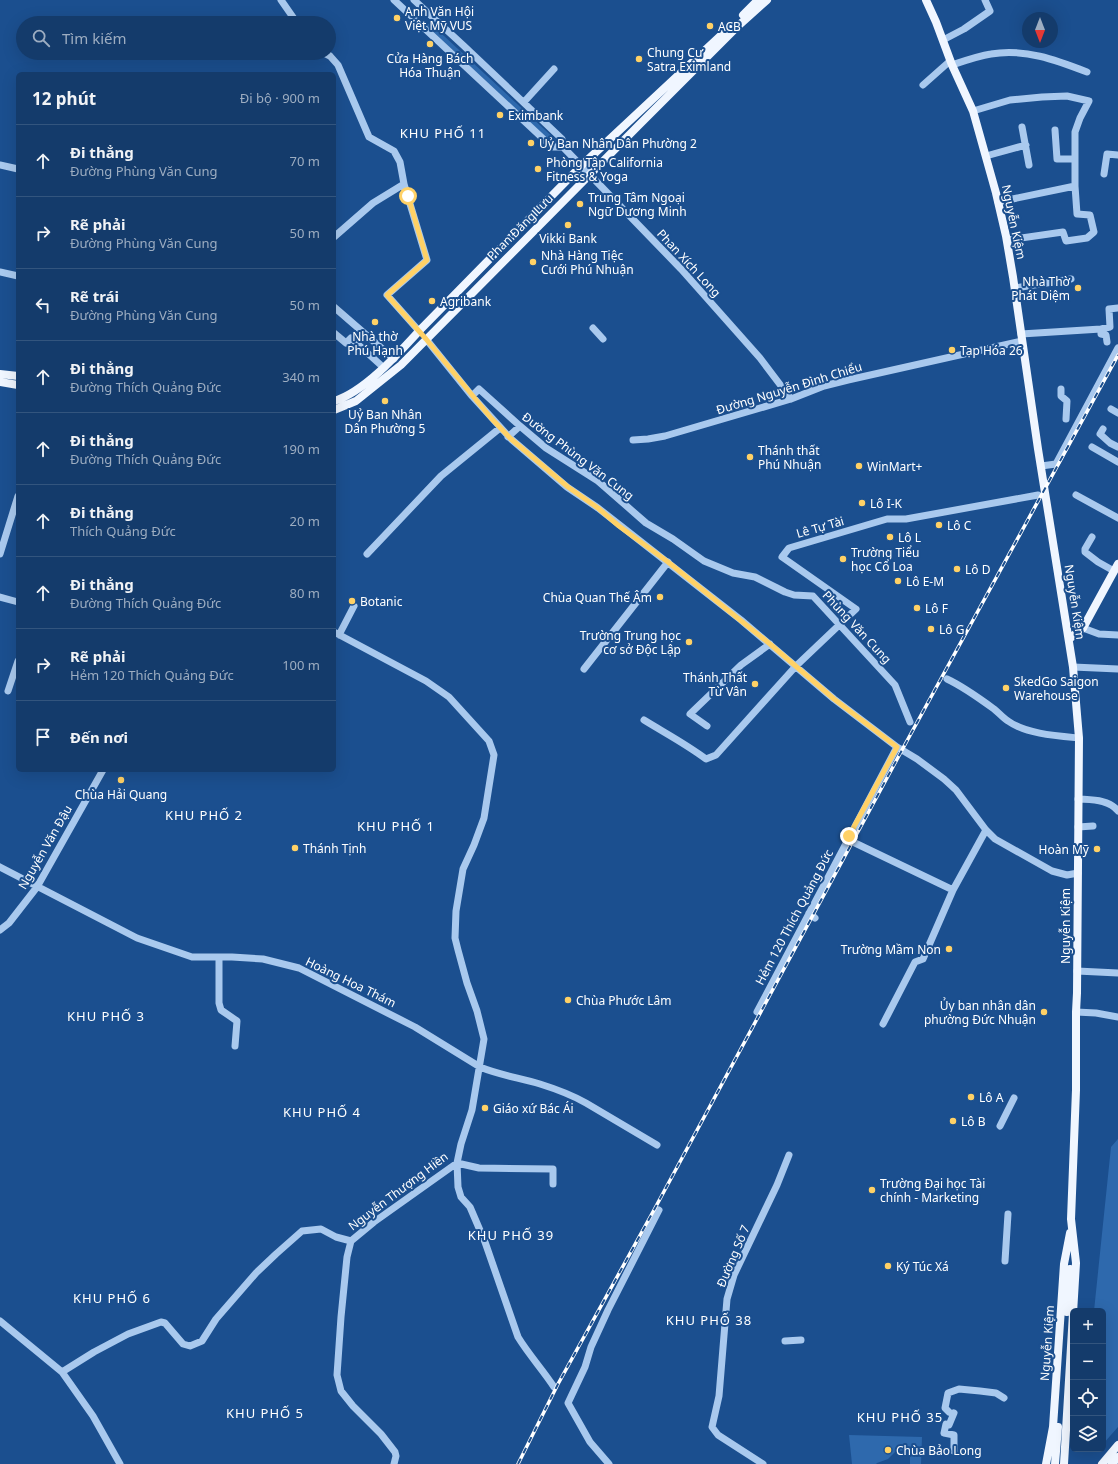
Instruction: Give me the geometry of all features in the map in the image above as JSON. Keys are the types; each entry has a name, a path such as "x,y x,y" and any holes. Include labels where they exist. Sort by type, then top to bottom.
{"main road":[{"name":"Phan Đăng Lưu","path":"336,400 355,391 394,359 419,331 581,166 758,0"},
{"name":"Phan Đăng Lưu","path":"336,409 356,401 401,365 728,36 767,0"},
{"name":"Nguyễn Kiệm","path":"926,0 951,63 973,112 986,156 1007,240 1069,639 1079,738 1076,1090 1071,1224 1064,1264 1053,1426 1046,1464"},
{"path":"419,331 426,339"},
{"path":"0,374 16,376"},
{"path":"0,382 16,385"},
{"path":"1069,639 1083,628 1117,570"},
{"name":"Nguyễn Kiệm","path":"1064,1464 1076,1263 1071,1224"},
{"path":"1055,1464 1070,1263 1071,1224"},
{"path":"1102,1464 1118,1445"},
{"path":"1112,1464 1118,1458"}],"street":[{"path":"281,0 292,16"},
{"name":"Phan Xích Long","path":"394,0 552,147 563,147"},
{"name":"Phan Xích Long","path":"414,0 562,139 563,147 681,269 760,358 791,399"},
{"path":"943,40 964,29 990,11 985,0"},
{"path":"419,24 430,14"},
{"path":"923,86 951,63 990,54 1007,52 1036,55 1062,62 1087,72"},
{"path":"334,60 338,65 370,137 394,151 400,162 404,184 427,260 387,295 419,331"},
{"path":"524,102 554,69"},
{"path":"973,112 1010,100 1066,96 1089,101 1080,118 1075,132 1075,186 1077,214 1090,215 1094,232 1087,238 1066,241 1063,232 1007,240"},
{"path":"1022,127 1029,165"},
{"path":"1056,130 1057,159 1075,159"},
{"path":"986,156 1026,145"},
{"path":"1104,174 1107,154 1118,155"},
{"path":"0,165 16,169"},
{"path":"336,235 373,203 404,184"},
{"path":"998,202 1075,186"},
{"path":"0,272 16,276"},
{"path":"1015,288 1072,279"},
{"path":"1107,342 1106,335 1102,334 1101,329 1110,327 1108,309 1118,308"},
{"path":"336,309 394,359"},
{"path":"593,328 603,339"},
{"name":"Đường Nguyễn Đình Chiểu","path":"633,440 665,436 791,399 824,386 1022,338 1101,329"},
{"path":"336,335 346,343 351,338 384,368"},
{"path":"426,339 472,396 508,437 568,487 668,562 770,644 834,699 897,747 917,759 944,779 956,790 986,830 995,839 1052,871 1066,875 1078,873"},
{"path":"1041,466 1056,464 1118,348"},
{"path":"1060,389 1061,396 1066,401 1066,419"},
{"name":"Đường Phùng Văn Cung","path":"472,396 479,390 546,448 598,481 646,523 694,554"},
{"path":"1111,409 1118,413"},
{"path":"491,418 501,410"},
{"path":"508,437 520,426"},
{"path":"367,554 440,477 500,428"},
{"path":"1103,429 1100,434 1110,443 1118,447"},
{"path":"1092,447 1118,462"},
{"name":"Lê Tự Tài","path":"644,720 672,738 689,746 706,759 716,755 796,666 856,609 782,557 789,548 887,519 906,519 1038,495"},
{"path":"1076,495 1118,518"},
{"path":"0,554 16,502"},
{"path":"1092,537 1085,549 1085,552 1098,562 1117,570"},
{"name":"Phùng Văn Cung","path":"694,554 704,561 734,573 755,577 794,595 813,596 895,685 910,722"},
{"path":"584,669 668,562"},
{"path":"0,597 16,601"},
{"path":"337,634 354,606"},
{"path":"1083,628 1099,634 1118,635"},
{"name":"Nguyễn Thượng Hiền","path":"337,634 426,681 449,697 489,741 494,755 484,818 463,869 456,911 455,938 466,983 478,1011 484,1039 472,1110 461,1144 457,1163 374,1222 351,1241"},
{"path":"707,726 690,714 741,665 770,644"},
{"path":"8,691 16,667"},
{"path":"1073,667 1118,669"},
{"path":"947,678 982,700 1008,722 1034,732 1051,736 1079,738"},
{"name":"Hẻm 120 Thích Quảng Đức","path":"756,1012 897,747"},
{"name":"Nguyễn Văn Đậu","path":"0,930 9,923 37,887 102,772"},
{"path":"1078,799 1103,801 1118,810"},
{"path":"1078,827 1093,826"},
{"path":"883,1024 916,962 923,959 953,890 986,830"},
{"path":"855,843 953,890"},
{"name":"Hoàng Hoa Thám","path":"0,867 137,938 192,957 263,959 299,968 415,1027 480,1067 540,1084 580,1100 657,1145"},
{"path":"808,913 815,918"},
{"path":"219,958 219,1003 222,1010 237,1021 235,1046"},
{"path":"1077,971 1118,973"},
{"path":"1076,1012 1096,1012 1118,1017"},
{"path":"1000,1126 1014,1098"},
{"name":"Đường Số 7","path":"763,1464 718,1435 712,1427 719,1396 727,1299 734,1275 777,1185 789,1155"},
{"path":"553,1184 553,1169 479,1168 457,1163 458,1187 461,1197 470,1207 486,1242 518,1337 526,1351 544,1371 554,1387"},
{"path":"609,1464 590,1442 568,1402 585,1367 591,1347 608,1310 659,1210"},
{"path":"1005,1260 1008,1214"},
{"path":"62,1372 94,1352 128,1334 161,1322 165,1323 183,1344 190,1346 202,1340 216,1319 256,1273 276,1254 302,1231 321,1229 351,1241 347,1257 337,1375 341,1391 353,1406 381,1434 395,1452 396,1456 394,1464"},
{"path":"0,1321 62,1372 93,1416 120,1464"},
{"path":"785,1341 801,1340"},
{"path":"954,1451 954,1435 944,1433 946,1424 949,1425 951,1413 945,1408 948,1393 960,1389 996,1393 1004,1398"}],"shaded area":[{"path":"430,23 557,141 558,144 555,146 426,25"},
{"path":"1118,1139 1118,1427 1106,1441 1106,1308 1094,1308 1111,1147"},
{"name":"Chùa Bảo Long","path":"849,1435 922,1437 921,1464 910,1464 910,1450 896,1451 888,1459 876,1464 852,1464"}],"railway":[{"path":"518,1464 558,1384 1118,355"}],"place":[{"name":"Anh Văn Hội Việt Mỹ VUS","path":"397,18"},
{"name":"ACB","path":"710,26"},
{"name":"Cửa Hàng Bách Hóa Thuận","path":"430,44"},
{"name":"Chung Cư Satra Eximland","path":"639,59"},
{"name":"Eximbank","path":"500,115"},
{"name":"Uỷ Ban Nhân Dân Phường 2","path":"531,143"},
{"name":"Phòng Tập California Fitness & Yoga","path":"538,169"},
{"name":"Trung Tâm Ngoại Ngữ Dương Minh","path":"580,204"},
{"name":"Vikki Bank","path":"568,225"},
{"name":"Nhà Hàng Tiệc Cưới Phú Nhuận","path":"533,262"},
{"name":"Nhà Thờ Phát Diệm","path":"1078,288"},
{"name":"Agribank","path":"432,301"},
{"name":"Nhà thờ Phú Hạnh","path":"375,322"},
{"name":"Tạp Hóa 26","path":"952,350"},
{"name":"Uỷ Ban Nhân Dân Phường 5","path":"385,401"},
{"name":"Thánh thất Phú Nhuận","path":"750,457"},
{"name":"WinMart+","path":"859,466"},
{"name":"Lô I-K","path":"862,503"},
{"name":"Lô C","path":"939,525"},
{"name":"Lô L","path":"890,537"},
{"name":"Trường Tiểu học Cổ Loa","path":"843,559"},
{"name":"Lô D","path":"957,569"},
{"name":"Lô E-M","path":"898,581"},
{"name":"Chùa Quan Thế Âm","path":"660,597"},
{"name":"Botanic","path":"352,601"},
{"name":"Lô F","path":"917,608"},
{"name":"Lô G","path":"931,629"},
{"name":"Trường Trung học cơ sở Độc Lập","path":"689,642"},
{"name":"Thánh Thất Từ Vân","path":"755,684"},
{"name":"SkedGo Saigon Warehouse","path":"1006,688"},
{"name":"Chùa Hải Quang","path":"121,780"},
{"name":"Thánh Tịnh","path":"295,848"},
{"name":"Hoàn Mỹ","path":"1097,849"},
{"name":"Trường Mầm Non","path":"949,949"},
{"name":"Chùa Phước Lâm","path":"568,1000"},
{"name":"Ủy ban nhân dân phường Đức Nhuận","path":"1044,1012"},
{"name":"Lô A","path":"971,1097"},
{"name":"Giáo xứ Bác Ái","path":"485,1108"},
{"name":"Lô B","path":"953,1121"},
{"name":"Trường Đại học Tài chính - Marketing","path":"872,1190"},
{"name":"Ký Túc Xá","path":"888,1266"},
{"name":"Chùa Bảo Long","path":"888,1450"}],"district":[{"name":"KHU PHỐ 11","path":"443,133"},
{"name":"KHU PHỐ 2","path":"204,815"},
{"name":"KHU PHỐ 1","path":"396,826"},
{"name":"KHU PHỐ 3","path":"106,1016"},
{"name":"KHU PHỐ 4","path":"322,1112"},
{"name":"KHU PHỐ 39","path":"511,1235"},
{"name":"KHU PHỐ 6","path":"112,1298"},
{"name":"KHU PHỐ 38","path":"709,1320"},
{"name":"KHU PHỐ 5","path":"265,1413"},
{"name":"KHU PHỐ 35","path":"900,1417"}],"route":[{"path":"408,196 427,260 387,295 426,339 491,418 511,439 568,487 668,562 770,644 834,699 897,747 849,836"}]}
